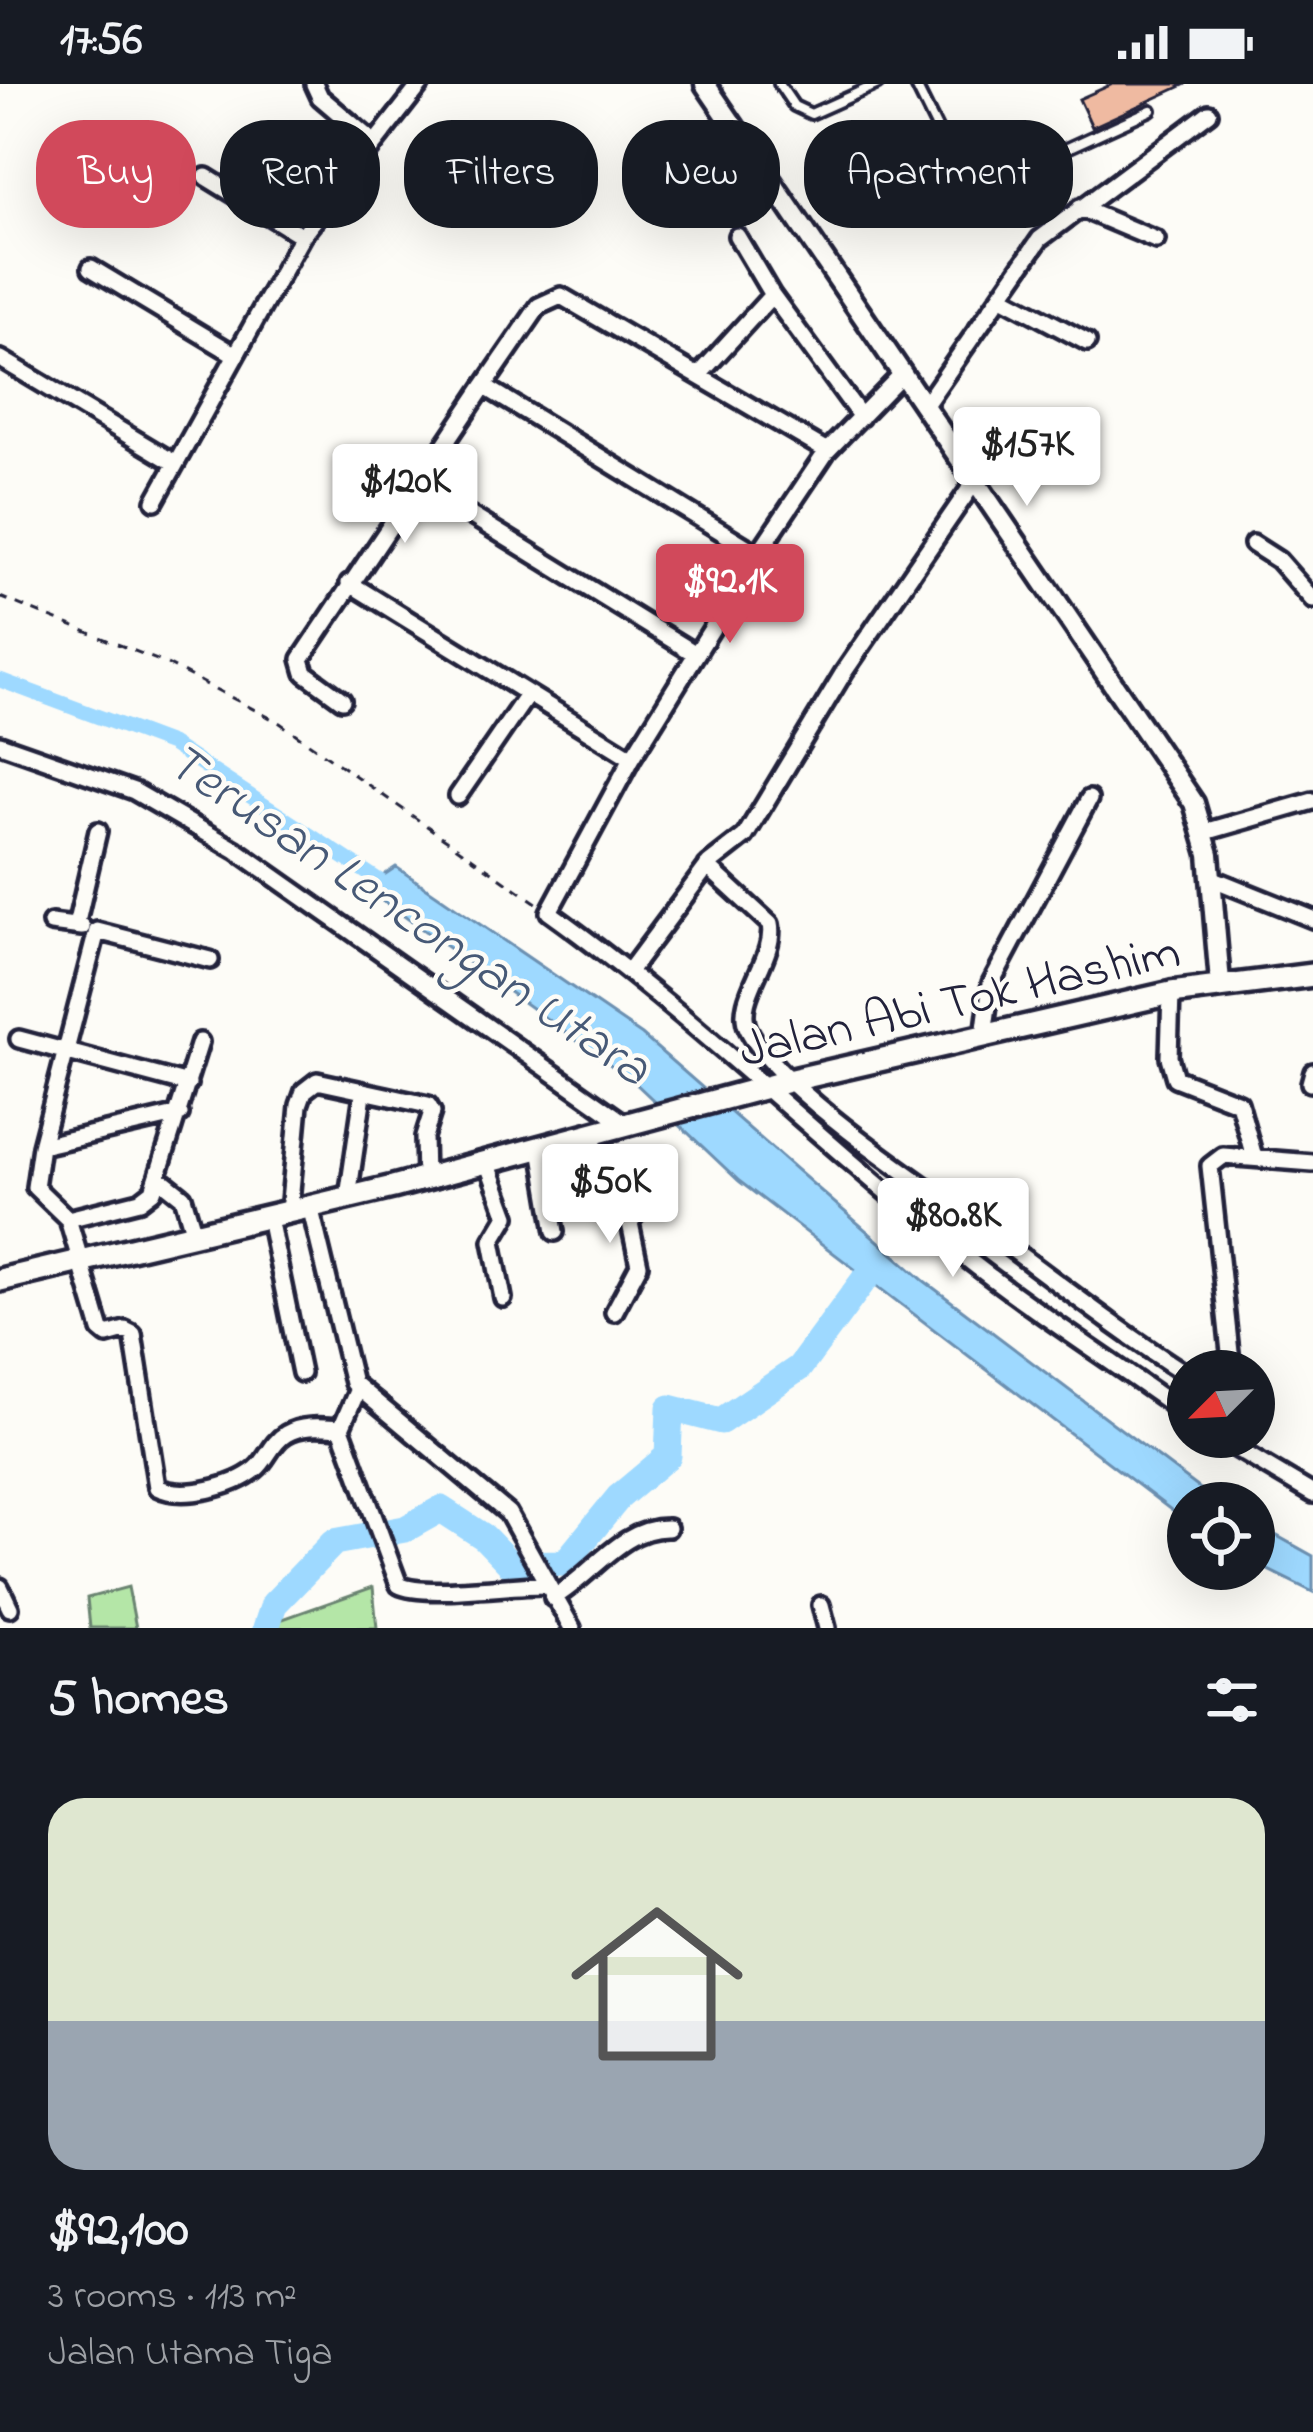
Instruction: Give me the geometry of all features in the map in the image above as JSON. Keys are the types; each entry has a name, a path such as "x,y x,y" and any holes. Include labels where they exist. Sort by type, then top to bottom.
{"main road":[{"name":"Jalan Abi Tok Hashim","path":"0,1280 541,1149 792,1080 1220,983 1313,975"}],"street":[{"path":"314,84 320,97 347,120"},
{"path":"380,134 421,84"},
{"path":"705,84 1158,743 1205,832 1220,983"},
{"path":"925,405 1031,248 1210,113"},
{"path":"206,177 302,236"},
{"path":"1080,208 1156,240"},
{"path":"155,501 308,228"},
{"path":"737,236 772,295 861,417"},
{"path":"92,268 234,354"},
{"path":"342,700 300,665 349,583 539,306 556,295 585,306 827,451"},
{"path":"699,375 772,295"},
{"path":"1002,297 1087,342"},
{"path":"1,359 173,462"},
{"path":"903,373 827,451 758,554 632,758 549,912 630,970 752,1091 961,1254 1167,1401"},
{"path":"484,386 758,554"},
{"path":"630,970 707,866 745,836 844,672 975,481"},
{"path":"418,483 694,653"},
{"path":"1253,544 1279,560 1313,600"},
{"path":"349,583 632,758"},
{"path":"458,796 528,694"},
{"path":"0,745 134,791 236,850 627,1125"},
{"path":"984,1036 991,983 1089,799"},
{"path":"1205,832 1313,801"},
{"path":"76,926 98,830"},
{"path":"707,866 772,930 744,1017 749,1031 792,1080 889,1162 1084,1307 1167,1362"},
{"path":"1211,878 1313,920"},
{"path":"51,923 210,960"},
{"path":"97,931 40,1146 35,1187 68,1219 101,1330 133,1334 154,1480 162,1490 194,1490 243,1477 287,1434 306,1427 341,1428"},
{"path":"1171,993 1169,1057 1175,1078 1239,1103 1253,1157"},
{"path":"19,1039 188,1084"},
{"path":"68,1219 140,1202 159,1178 200,1042"},
{"path":"301,1373 289,1212 292,1147 304,1091 326,1081 363,1094 420,1101 430,1108 423,1148 425,1178"},
{"path":"348,1197 363,1094"},
{"path":"40,1146 180,1114"},
{"path":"591,1136 600,1162 634,1215 630,1222 639,1265 614,1312"},
{"path":"541,1149 555,1232"},
{"path":"1230,1350 1210,1166 1223,1156 1313,1162"},
{"path":"487,1162 507,1216 492,1241 503,1298"},
{"path":"159,1178 183,1197 194,1234"},
{"path":"289,1212 358,1389 481,1486 529,1544 572,1628"},
{"path":"358,1389 341,1428 394,1578 414,1592 548,1586 592,1573 632,1533 668,1528"},
{"path":"1252,1458 1313,1494"},
{"path":"0,1587 10,1608"},
{"path":"821,1605 826,1628"}],"lane":[{"path":"779,84 794,106 811,114 878,84"},
{"path":"916,84 933,120"},
{"path":"1073,146 1151,110"}],"path":[{"path":"0,597 166,664 280,723 549,912"}],"green space":[{"path":"128,1587 136,1628 90,1628 87,1598"},
{"path":"373,1587 377,1628 260,1628 260,1627"}],"water":[{"path":"396,867 642,1035 923,1280 1191,1482 1167,1482 1167,1507 739,1181 633,1081 372,893 378,879"},
{"path":"1275,1535 1313,1556 1313,1592 1275,1573"}],"building":[{"path":"1113,84 1186,84 1092,127 1079,99"}],"waterway":[{"name":"Terusan Lencongan Utara","path":"0,680 171,744 392,889"},
{"path":"266,1628 274,1604 334,1542 405,1529 441,1509 484,1537 510,1564 565,1563 619,1497 668,1456 670,1408 721,1421 799,1368 864,1280 881,1265"}]}
